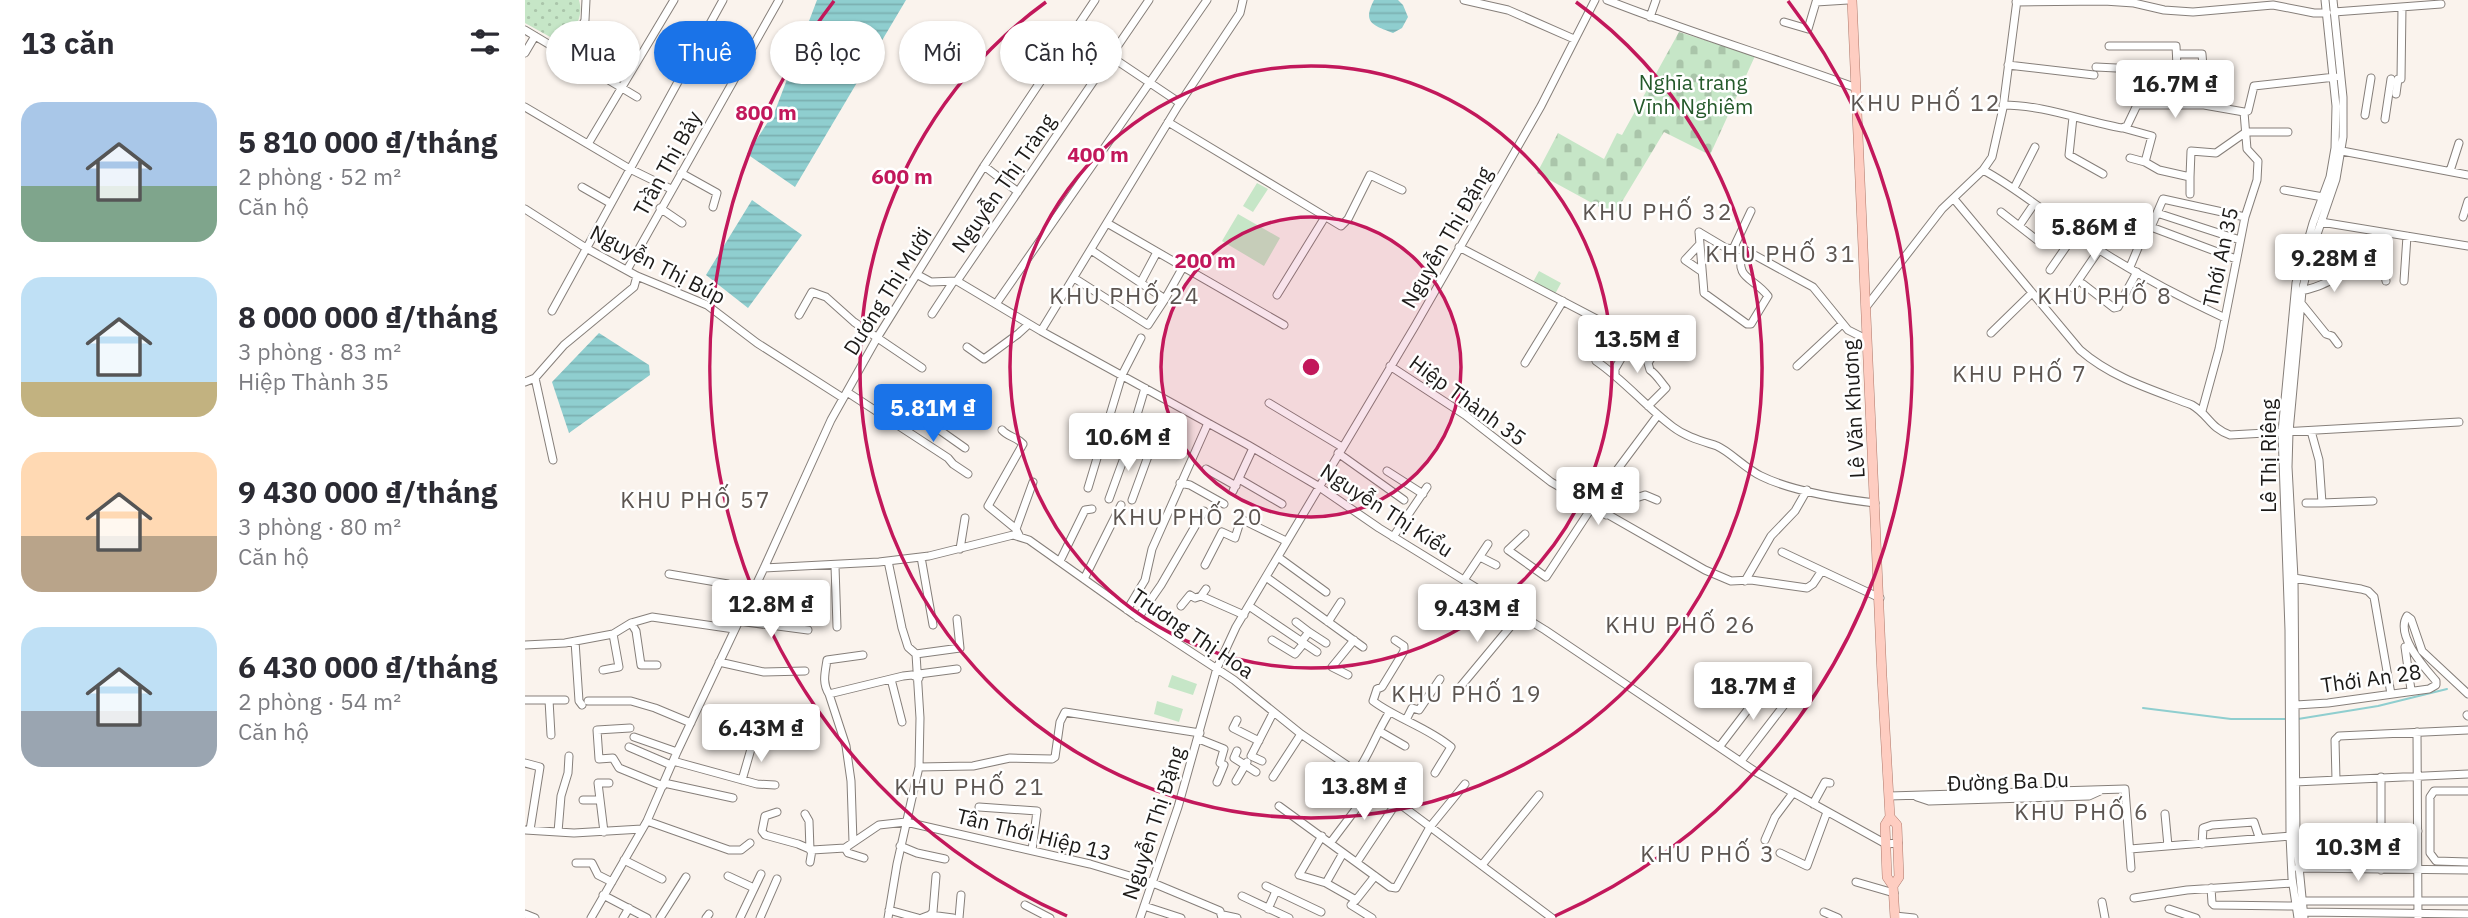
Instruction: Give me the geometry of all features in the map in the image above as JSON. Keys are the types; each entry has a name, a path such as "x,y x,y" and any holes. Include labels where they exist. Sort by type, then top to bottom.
{"main road":[{"name":"Lê Văn Khương","path":"1850,0 1890,817 1885,825 1887,877 1893,890 1895,917"},
{"name":"Lê Văn Khương","path":"1890,817 1897,825 1898,843 1899,877 1893,890"}],"street":[{"path":"584,21 586,0"},
{"path":"588,144 674,0"},
{"path":"552,311 723,0"},
{"name":"Trần Thị Bảy","path":"627,270 779,0"},
{"name":"Dương Thị Mười","path":"1082,21 1095,0"},
{"name":"Nguyễn Thị Tràng","path":"1122,39 1149,0"},
{"path":"996,304 1206,0"},
{"path":"1041,331 1168,122 1240,13 1243,0"},
{"path":"1464,0 1506,9 1574,39"},
{"path":"1506,9 1509,0"},
{"name":"Nguyễn Thị Đặng","path":"1140,918 1199,736 1217,668 1286,541 1541,106 1595,0"},
{"path":"1607,0 1854,87"},
{"path":"1650,17 1656,0"},
{"path":"1784,22 1808,29 1816,2 1850,0"},
{"name":"Lê Thị Riêng","path":"2299,904 2293,727 2294,579 2286,432 2301,303 2299,291 2336,178 2342,151 2344,123 2330,13 2325,0"},
{"name":"Lê Thị Riêng","path":"2330,13 2333,0"},
{"path":"1865,307 1942,209 1983,170 1992,156 2003,105 2016,1 2104,1 2193,12 2264,5 2314,13 2441,4"},
{"path":"2396,94 2403,7"},
{"path":"525,30 546,43"},
{"path":"2176,35 2179,106"},
{"path":"525,53 535,36"},
{"path":"2109,46 2202,54 2204,79"},
{"path":"1122,64 1180,103"},
{"path":"2008,65 2095,71 2177,71"},
{"path":"2122,128 2127,126 2137,104 2204,105 2244,112 2248,111 2255,86 2337,77"},
{"name":"Lê Thị Riêng","path":"2294,709 2286,432 2300,265 2330,177 2337,125 2337,77"},
{"path":"2365,115 2371,78"},
{"path":"2385,119 2396,79"},
{"path":"615,84 637,97"},
{"name":"Dương Thị Mười","path":"591,918 647,821 821,440 845,395 877,338 984,166 1040,84"},
{"name":"Nguyễn Thị Tràng","path":"932,314 1091,84"},
{"path":"2003,105 2039,108 2152,136 2145,162"},
{"path":"525,107 630,169 671,189"},
{"name":"Thới An 35","path":"2203,411 2245,217 2257,180 2258,161 2247,149 2244,112"},
{"path":"2073,117 2069,155 2103,174"},
{"path":"1168,122 1341,226 1348,219 1371,174 1402,190"},
{"path":"2190,194 2191,151 2216,153 2246,132 2288,132"},
{"path":"2450,171 2459,143"},
{"path":"2014,188 2035,147"},
{"path":"2342,151 2468,175"},
{"path":"2130,158 2159,170 2190,177"},
{"path":"984,166 1018,192"},
{"path":"1983,170 2014,188 2099,250 2192,303 2225,318"},
{"path":"681,173 717,193 713,207"},
{"path":"583,187 610,203"},
{"path":"2284,190 2323,197"},
{"path":"2236,259 2151,227 2163,198 2245,217"},
{"path":"1954,199 2080,350 2094,363 2116,375 2203,411 2218,431 2230,435 2459,422"},
{"path":"2463,217 2468,201"},
{"path":"2019,226 2034,204"},
{"path":"660,208 682,223"},
{"name":"Nguyễn Thị Búp","path":"525,209 586,248 637,276 707,305 757,343 899,425 968,474"},
{"path":"2050,270 2095,209 2143,236 2134,270 2118,307 2114,308 2083,284"},
{"path":"1733,249 1751,211"},
{"path":"2001,212 2037,240"},
{"path":"2157,213 2240,240"},
{"path":"1277,295 1325,216"},
{"path":"2321,222 2468,246"},
{"path":"1107,223 1285,325"},
{"path":"1742,250 1740,265 1743,275 1767,296 1751,324 1747,324 1705,293 1699,232 1727,248 1742,250 1812,287 1842,324 1855,335 1866,339"},
{"path":"2404,281 2407,236"},
{"path":"1699,245 1685,260 1701,271"},
{"path":"1459,247 1633,338 1615,369 1615,374"},
{"path":"1091,250 1165,299"},
{"path":"2073,288 2099,250"},
{"path":"1140,282 1157,252"},
{"path":"1074,278 1149,325 1183,267"},
{"path":"2299,291 2359,268 2384,270 2386,281"},
{"name":"Nguyễn Thị Kiểu","path":"918,275 931,282 955,281 1318,486 1392,537 1520,615 1756,772 1886,844"},
{"path":"525,382 535,378 564,345 633,287 637,276"},
{"path":"799,315 812,292 827,297 877,338 922,368"},
{"path":"1991,333 2032,293"},
{"path":"1525,363 1563,301"},
{"path":"2301,303 2327,335 2332,336 2338,344"},
{"path":"967,347 984,359 1028,324"},
{"path":"1797,366 1842,324"},
{"path":"1088,488 1122,375 1141,338"},
{"path":"1630,343 1653,355 1649,363 1650,370 1657,375 1665,388 1648,406"},
{"path":"1596,361 1615,374 1677,430 1718,446 1737,462 1764,478 1849,500 1875,503"},
{"name":"Hiệp Thành 35","path":"1390,366 1465,415 1538,473 1592,507 1713,574 1731,581 1807,588 1814,584 1821,572"},
{"path":"535,378 553,460"},
{"path":"1109,499 1145,388"},
{"path":"1269,403 1340,450 1404,500"},
{"path":"899,425 911,410 965,448"},
{"path":"1602,481 1614,474 1658,415"},
{"path":"1127,610 1145,580 1152,549 1208,423"},
{"name":"Trương Thị Hoa","path":"1002,430 1023,444 988,506 1017,532 1045,549 1138,618 1217,668 1301,734 1357,772 1552,918"},
{"path":"2311,431 2319,460 2322,503"},
{"path":"1129,442 1151,448 1132,500"},
{"path":"1236,485 1253,448"},
{"path":"1206,470 1282,504"},
{"path":"1387,471 1425,491 1392,537"},
{"path":"764,568 835,566 921,557 1017,532 1033,482"},
{"path":"1180,483 1190,485 1224,504"},
{"path":"1606,515 1623,487 1639,497 1644,495 1657,500"},
{"path":"1745,581 1771,536 1795,511 1807,490"},
{"path":"2306,503 2373,501"},
{"path":"1084,579 1121,505"},
{"path":"1525,534 1508,551 1546,577 1592,507"},
{"path":"1060,561 1085,510 1092,509"},
{"path":"1138,618 1161,585 1203,511"},
{"path":"960,549 965,517"},
{"path":"1205,565 1222,533 1235,537 1241,519 1286,541"},
{"path":"1464,580 1488,544"},
{"path":"1781,552 1879,598"},
{"path":"921,557 933,625"},
{"path":"1278,557 1327,592"},
{"path":"1480,557 1496,565"},
{"path":"888,561 902,628 908,647 916,654 919,676 919,767 900,846 888,914 953,918"},
{"path":"835,566 837,627"},
{"path":"669,575 806,608"},
{"path":"1266,577 1363,647"},
{"path":"2294,579 2368,591 2374,597 2391,694"},
{"path":"1181,606 1190,595 1195,598 1201,596 1206,589"},
{"path":"1201,596 1244,615"},
{"path":"1328,622 1341,602"},
{"path":"1249,606 1317,652"},
{"path":"1456,692 1520,615"},
{"path":"525,645 575,641 613,634 631,623 652,617 808,630"},
{"name":"Thới An 28","path":"2294,709 2429,689 2436,685 2412,650 2404,624 2407,617 2411,619 2422,651 2468,694"},
{"path":"916,654 961,653 957,619"},
{"path":"1296,622 1326,643"},
{"path":"631,623 636,631 641,665 657,666"},
{"path":"1272,640 1294,653 1309,632"},
{"path":"603,670 619,667 613,634"},
{"path":"1348,675 1332,667 1354,640"},
{"path":"1395,640 1403,646 1404,651 1383,687 1377,689 1373,701 1389,713 1437,737 1452,748 1435,773"},
{"path":"575,641 579,701 631,701 691,723"},
{"path":"2405,647 2411,690"},
{"path":"853,842 851,781 846,746 829,694 824,687 827,660 863,655"},
{"path":"719,662 764,672 805,671"},
{"path":"829,694 891,679 957,668"},
{"path":"891,679 902,722"},
{"path":"1406,720 1412,708 1419,710 1440,679"},
{"path":"1720,746 1762,691"},
{"path":"525,700 565,700"},
{"path":"549,700 551,735"},
{"path":"1741,761 1788,700"},
{"path":"919,767 973,766 1010,758 1052,759 1055,757 1059,722 1065,712 1199,736 1231,749 1234,758 1256,772"},
{"path":"1236,781 1273,713"},
{"path":"1357,772 1371,751 1389,713"},
{"path":"1237,720 1233,728 1259,741"},
{"path":"630,728 597,730 599,759 613,758 619,768 664,785 733,798"},
{"path":"2336,780 2335,740 2339,736 2468,730"},
{"path":"1379,731 1405,746"},
{"path":"2417,732 2418,916"},
{"path":"1273,777 1301,734"},
{"path":"633,737 677,752"},
{"path":"742,780 753,742"},
{"path":"629,747 672,763 775,785"},
{"path":"1217,782 1224,765 1220,763 1231,749"},
{"path":"558,832 561,796 568,773 569,756"},
{"path":"1251,756 1262,761"},
{"path":"525,763 540,767 528,830 604,832 642,829"},
{"path":"2294,782 2468,774"},
{"path":"2381,777 2381,870"},
{"path":"1813,804 1825,782 1830,783"},
{"name":"Lê Thị Riêng","path":"2294,782 2290,836 2293,883 2302,916"},
{"path":"604,832 598,783 609,783"},
{"path":"1279,806 1390,887 1396,888 1430,827 1465,784"},
{"path":"1331,842 1374,785"},
{"name":"Đường Ba Du","path":"1889,796 2022,795 2089,788 2100,791 2125,789 2130,849"},
{"path":"2468,791 2434,791 2430,797 2430,853 2436,862 2468,862"},
{"path":"1765,840 1775,817 1793,793"},
{"path":"1482,865 1539,795"},
{"path":"583,800 600,800"},
{"path":"1357,862 1397,802"},
{"path":"979,807 1037,811 1032,850"},
{"path":"777,812 765,816 762,831 765,835 811,850 845,848 879,825 906,822"},
{"path":"1780,853 1807,866 1827,812"},
{"path":"805,814 809,821 810,862"},
{"path":"2165,814 2168,846"},
{"path":"647,821 729,850 741,850 750,843"},
{"name":"Tân Thới Hiệp 13","path":"906,822 1032,850 1153,883 1220,911 1222,916 1237,918"},
{"path":"2202,844 2201,830 2206,825 2255,822 2259,837"},
{"path":"2381,832 2418,831"},
{"path":"1322,836 1299,874 1326,884 1356,900"},
{"path":"2131,869 2130,849 2290,836"},
{"path":"1886,844 1898,843"},
{"path":"900,846 945,859"},
{"path":"845,848 848,853 864,858"},
{"path":"1326,884 1343,853"},
{"path":"624,860 662,879"},
{"path":"576,863 592,863 598,875 612,882"},
{"path":"2298,868 2468,870"},
{"path":"740,918 761,874"},
{"path":"728,876 754,888"},
{"path":"923,917 933,912 936,876"},
{"path":"1372,918 1351,905 1375,876"},
{"path":"660,918 686,877"},
{"path":"760,918 777,879"},
{"path":"1856,882 1893,890"},
{"path":"2134,898 2211,888 2293,883"},
{"path":"1266,886 1321,912"},
{"path":"2211,888 2214,905 2468,901"},
{"path":"1268,909 1276,891"},
{"path":"603,895 647,918"},
{"path":"959,918 961,895"},
{"path":"1242,896 1289,918"},
{"path":"2102,902 2105,918"},
{"path":"1025,905 1050,918"},
{"path":"1144,905 1181,918"},
{"path":"623,918 629,908"},
{"path":"2169,909 2196,918"},
{"path":"1824,912 1839,918"},
{"path":"525,914 535,918"},
{"path":"2302,916 2468,914"},
{"path":"1895,917 1914,918"}],"green space":[{"path":"525,0 579,0 578,21 546,21 546,35 525,23"},
{"name":"Nghĩa trang Vĩnh Nghiêm","path":"1679,32 1755,56 1710,155 1664,132 1614,215 1537,173 1558,133 1604,159 1617,133 1622,135"},
{"path":"1257,183 1268,189 1253,212 1243,206"},
{"path":"1238,214 1280,238 1264,266 1222,241"},
{"path":"1539,271 1561,283 1555,294 1533,282"},
{"path":"1172,675 1197,684 1193,695 1168,687"},
{"path":"1157,701 1183,709 1179,722 1154,714"}],"water":[{"path":"817,0 906,0 885,35 885,21 809,21"},
{"path":"1374,0 1398,0 1403,5 1408,17 1402,28 1393,33 1371,22 1369,14"},
{"path":"785,84 856,84 795,187 747,154 775,111"},
{"path":"752,200 802,235 748,308 706,275"},
{"path":"599,333 649,365 650,375 569,433 552,382"}],"waterway":[{"path":"2298,719 2378,706 2447,689"},
{"path":"2143,708 2231,719 2285,719"}],"district":[{"name":"KHU PHỐ 12","path":"1926,102"},
{"name":"KHU PHỐ 32","path":"1658,211"},
{"name":"KHU PHỐ 31","path":"1781,253"},
{"name":"KHU PHỐ 24","path":"1125,295"},
{"name":"KHU PHỐ 8","path":"2105,295"},
{"name":"KHU PHỐ 7","path":"2020,373"},
{"name":"KHU PHỐ 57","path":"696,499"},
{"name":"KHU PHỐ 20","path":"1188,516"},
{"name":"KHU PHỐ 26","path":"1681,624"},
{"name":"KHU PHỐ 19","path":"1467,693"},
{"name":"KHU PHỐ 21","path":"970,786"},
{"name":"KHU PHỐ 6","path":"2082,811"},
{"name":"KHU PHỐ 3","path":"1708,853"}]}
